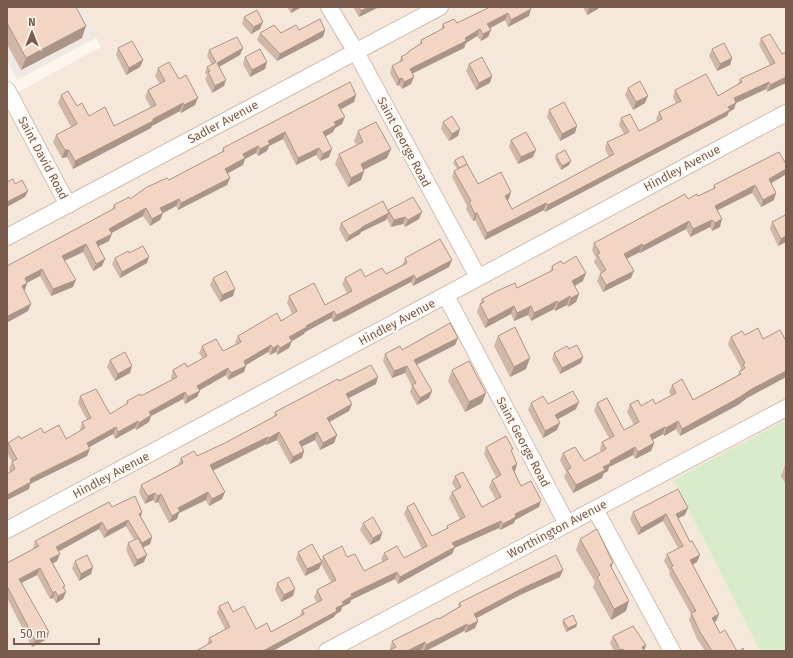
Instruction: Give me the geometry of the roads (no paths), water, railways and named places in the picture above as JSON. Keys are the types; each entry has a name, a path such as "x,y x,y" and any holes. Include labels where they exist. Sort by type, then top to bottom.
{"street":[{"name":"Saint George Road","path":"329,7 356,52 478,277"},
{"name":"Sadler Avenue","path":"7,237 440,7"},
{"name":"Saint David Road","path":"7,90 68,205"},
{"name":"Hindley Avenue","path":"7,530 786,113"},
{"name":"Saint George Road","path":"446,296 567,524"},
{"name":"Worthington Avenue","path":"327,651 786,408"},
{"path":"595,509 672,651"}]}
